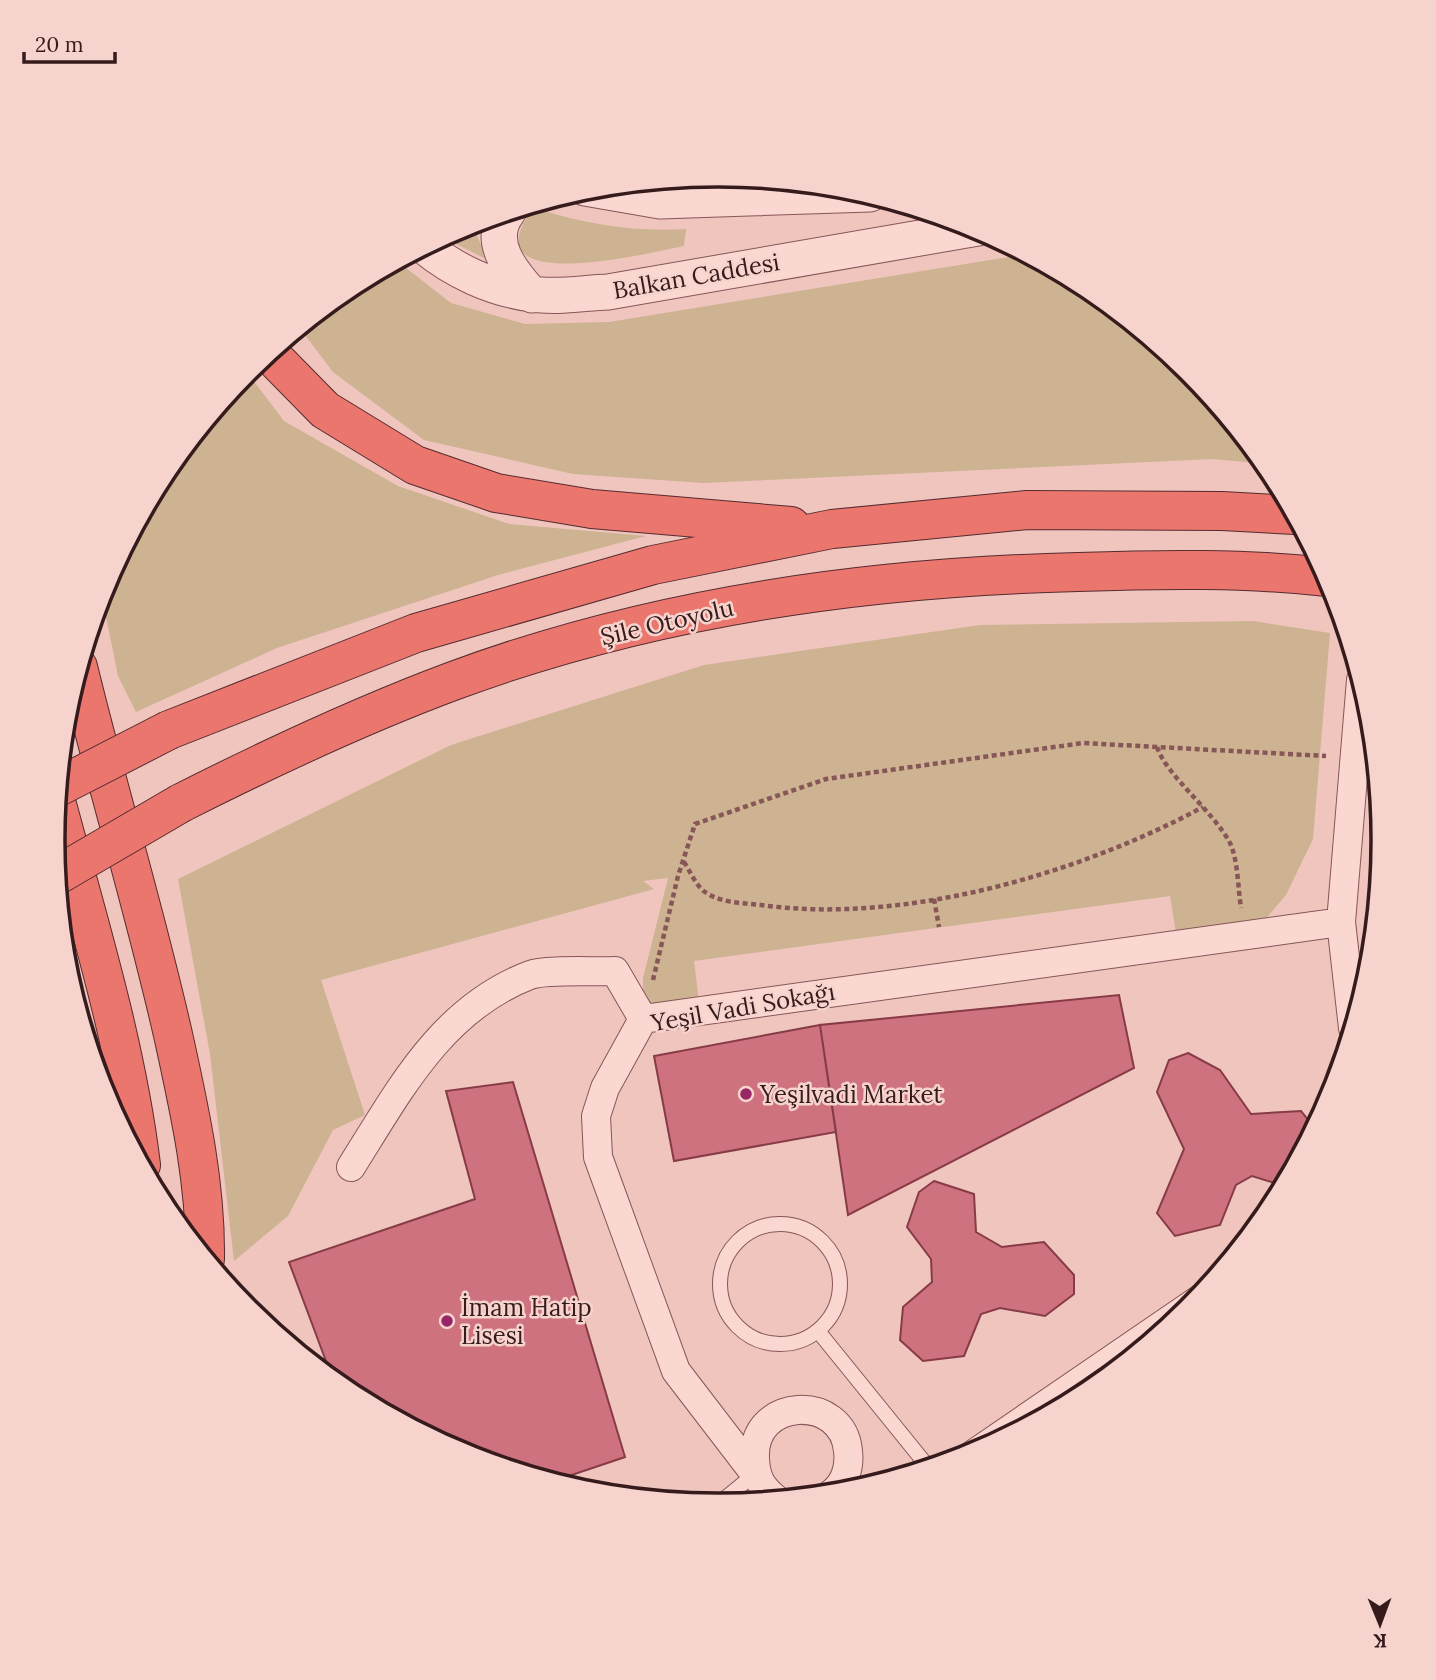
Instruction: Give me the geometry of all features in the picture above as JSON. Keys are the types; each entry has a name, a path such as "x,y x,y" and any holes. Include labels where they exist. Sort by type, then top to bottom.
{"highway":[{"path":"276,360 325,410 415,465 496,493 592,509 832,529"},
{"path":"67,782 169,730 416,633 653,565 832,529 1027,510 1222,511 1285,514"},
{"name":"Şile Otoyolu","path":"66,870 181,803 355,720 454,681 555,648 676,617 858,586 1022,573 1189,571 1315,576"},
{"path":"83,687 160,978 190,1110 204,1195 205,1244"},
{"path":"65,835 112,1012 138,1140"}],"street":[{"path":"619,194 660,201 824,196"},
{"path":"501,223 499,240 509,270 532,295"},
{"name":"Balkan Caddesi","path":"432,253 446,264 485,282 532,295 608,292 957,232"},
{"path":"1350,1004 1341,922 1365,758"},
{"name":"Yeşil Vadi Sokağı","path":"767,1491 676,1371 598,1157 596,1116 605,1088 643,1019 1341,922"},
{"path":"351,1167 414,1067 467,1009 532,974 615,971 643,1019"},
{"path":"755,1474 754,1446 760,1431 771,1419 785,1411 802,1409 818,1412 832,1420 842,1432 848,1447 845,1478 842,1482"}],"lane":[{"path":"782,1223 802,1228 820,1238 833,1255 840,1274 840,1295 832,1315 818,1331 802,1340 774,1343 747,1334 733,1321 723,1305 720,1286 722,1267 730,1250 743,1236 761,1226 782,1223"},
{"path":"992,1433 1171,1310"},
{"path":"818,1331 923,1460"},
{"path":"732,1493 755,1474"}],"path":[{"path":"643,1019 695,824 826,779 1083,743 1365,758"},
{"path":"1157,747 1161,758 1230,844 1241,907 1239,937"},
{"path":"683,861 701,890 717,900 786,909 838,908 934,899 992,889 1078,862 1164,828 1203,807"},
{"path":"934,899 939,927"}],"shaded area":[{"path":"543,211 613,226 686,229 684,246 574,263 546,262 526,255 519,239 529,215"},
{"path":"478,232 488,260 453,243"},
{"path":"1012,256 1081,297 1149,349 1209,409 1251,463 1213,459 703,483 573,474 424,440 333,372 305,335 355,297 405,267 451,303 525,324 609,322"},
{"path":"253,381 284,421 398,486 509,524 646,536 498,575 277,648 136,712 118,676 105,613 114,590 152,513 175,477 200,442"},
{"path":"1253,621 1330,633 1313,839 1286,895 1263,922 1178,945 1170,896 694,961 700,1010 643,1019 643,978 668,878 643,881 654,889 321,980 365,1115 333,1130 288,1216 234,1261 210,1054 178,879 451,745 704,665 980,625"}],"building":[{"path":"1119,995 1134,1068 848,1215 820,1025"},
{"name":"Yeşilvadi Market","path":"820,1025 836,1132 674,1161 654,1056"},
{"path":"1188,1053 1220,1070 1251,1114 1301,1111 1308,1120 1274,1183 1252,1176 1236,1185 1220,1225 1175,1236 1157,1213 1184,1149 1157,1092 1169,1060"},
{"name":"İmam Hatip Lisesi","path":"513,1082 625,1457 569,1476 508,1459 468,1444 391,1406 327,1363 289,1262 475,1199 446,1091"},
{"path":"934,1181 974,1194 976,1232 1002,1247 1044,1242 1074,1275 1074,1294 1045,1316 1000,1308 981,1314 964,1356 923,1361 900,1340 903,1307 932,1282 931,1259 907,1227 919,1192"}],"place":[{"name":"Yeşilvadi Market","path":"746,1094"},
{"name":"İmam Hatip Lisesi","path":"447,1321"}]}
